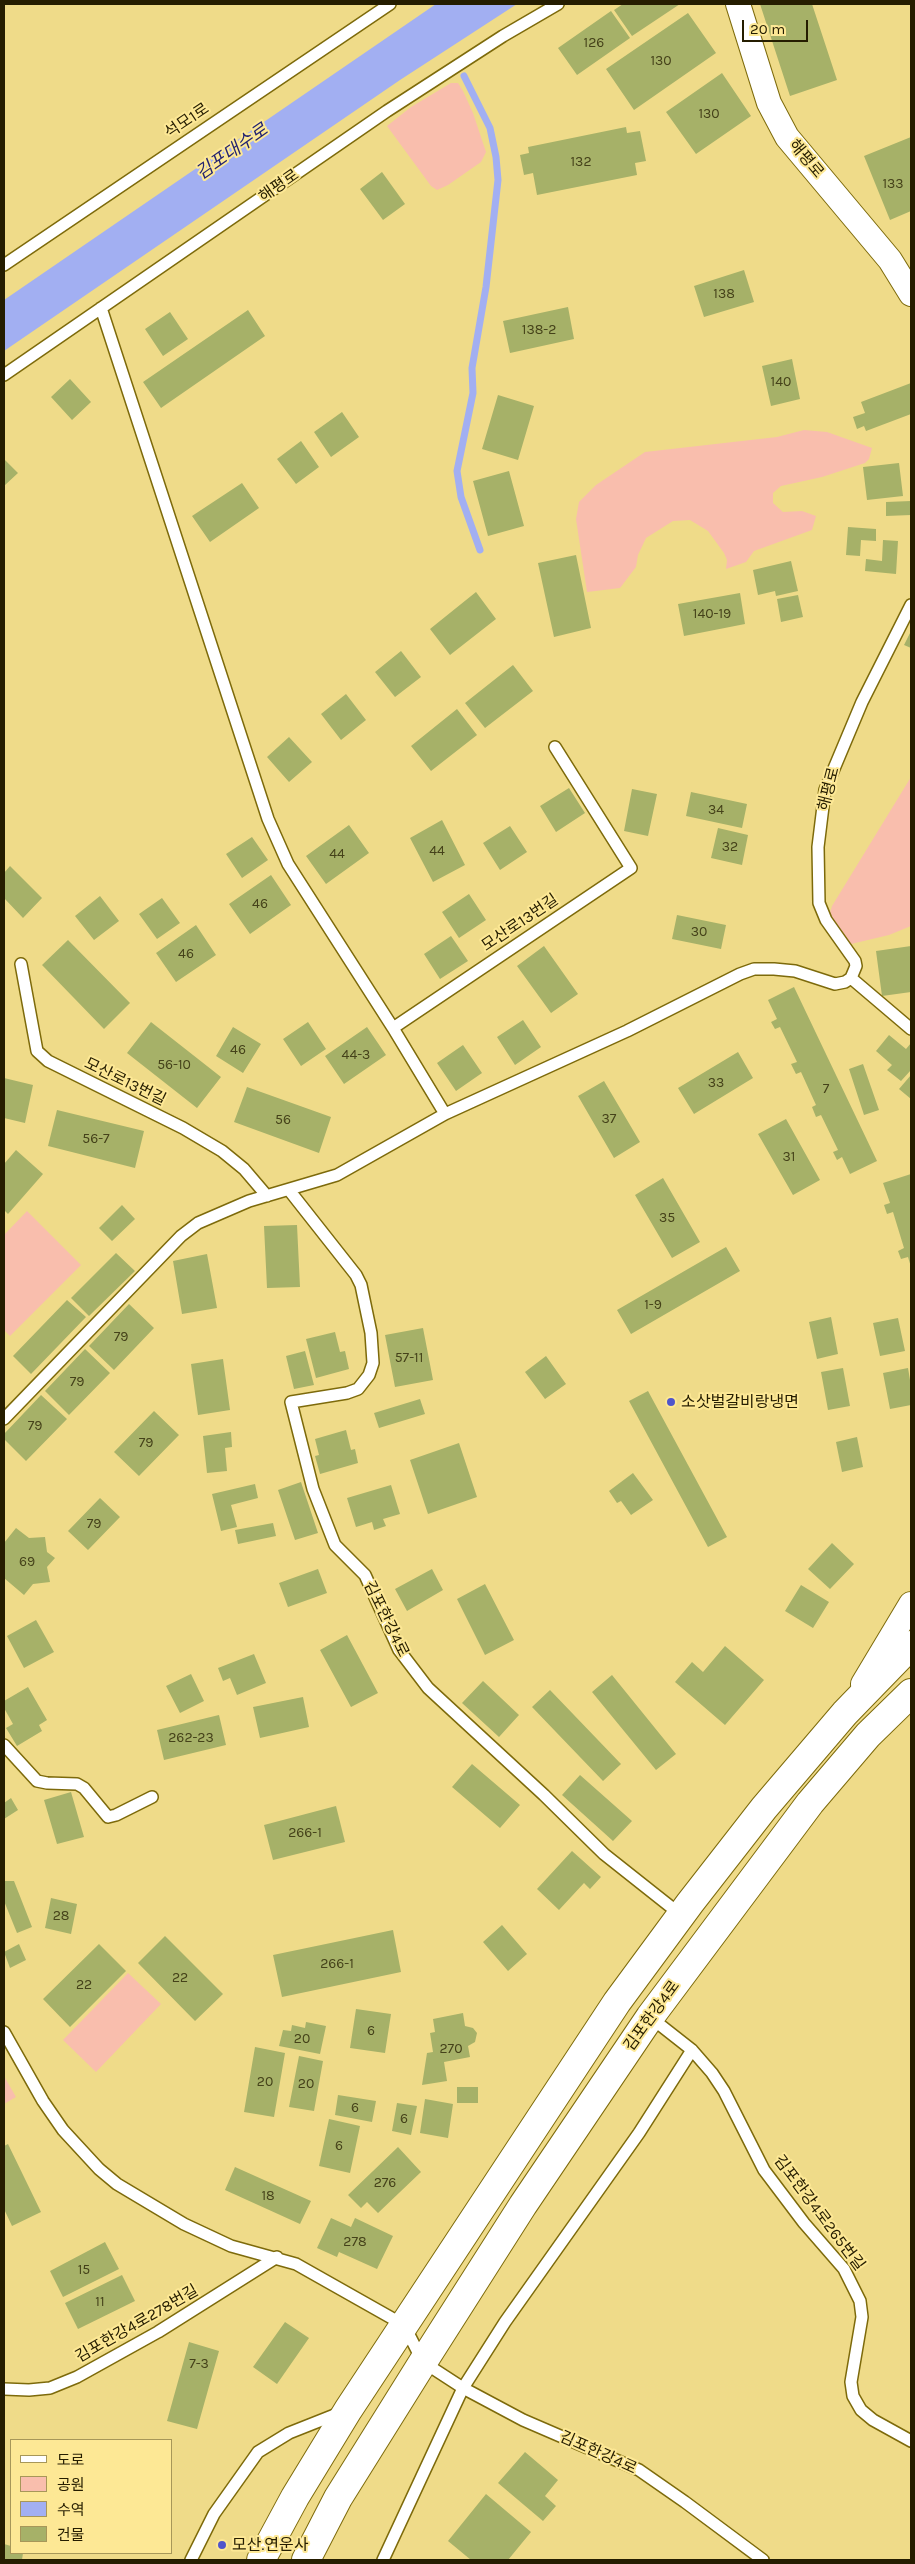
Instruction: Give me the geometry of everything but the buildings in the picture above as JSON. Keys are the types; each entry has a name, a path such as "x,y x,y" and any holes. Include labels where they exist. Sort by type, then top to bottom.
{"street":[{"name":"해평로","path":"738,4 769,103 787,137 890,260 911,294"},
{"path":"845,1714 911,1604"},
{"path":"261,2560 295,2497 348,2410 592,2040 681,1915 764,1808 845,1714 911,1645"},
{"name":"김포한강4로","path":"306,2560 338,2498 423,2362 523,2206 650,2017 810,1803 868,1735 911,1693"}],"lane":[{"name":"해평로","path":"4,375 387,111 496,40 558,4"},
{"name":"석모1로","path":"4,265 384,5"},
{"path":"101,308 268,819 288,864 393,1028 445,1114"},
{"name":"해평로","path":"851,978 856,966 855,961 826,920 819,903 818,847 825,790 862,702 911,605"},
{"name":"모산로13번길","path":"393,1028 630,868 555,747"},
{"name":"모산로13번길","path":"21,964 37,1051 48,1061 183,1128 222,1151 244,1169 267,1196"},
{"path":"4,1418 181,1236 198,1223 221,1211 337,1175 445,1114 627,1031 740,974 754,969 774,969 803,973 835,984 845,982 851,978 911,1029"},
{"name":"김포한강4로","path":"289,1190 314,1224 343,1257 361,1285 371,1334 372,1357 369,1375 358,1389 347,1393 291,1402 313,1488 335,1546 364,1575 392,1636 413,1670 435,1694 544,1795 604,1854 681,1915"},
{"path":"4,1745 37,1780 47,1783 77,1784 84,1788 108,1817 152,1797"},
{"name":"김포한강4로265번길","path":"650,2017 692,2050 724,2091 764,2170 804,2223 844,2269 860,2301 862,2317 851,2382 853,2396 860,2410 873,2420 911,2441"},
{"path":"4,2032 43,2101 63,2130 99,2170 117,2184 184,2224 232,2246 277,2257 313,2273 404,2325"},
{"path":"383,2560 463,2388 506,2322 639,2133 692,2050"},
{"name":"김포한강4로278번길","path":"4,2389 29,2390 50,2388 77,2377 158,2332 277,2257"},
{"name":"김포한강4로","path":"404,2325 423,2362 463,2388 523,2420 639,2470 763,2560"},
{"path":"191,2560 214,2514 258,2452 289,2433 348,2410"}],"green space":[{"path":"451,83 458,83 463,91 473,113 486,152 481,162 448,185 437,190 431,186 387,126 411,107"},
{"path":"804,430 827,432 872,448 869,459 865,463 822,477 781,486 773,493 773,503 783,512 802,511 816,516 812,530 754,551 746,562 726,569 727,560 724,553 708,531 690,520 673,521 646,538 638,555 636,567 620,588 587,592 576,519 579,502 596,485 645,452 777,437"},
{"path":"911,777 911,926 889,935 851,944 834,922 830,913 832,906"},
{"path":"27,1211 81,1265 10,1336 4,1330 4,1235"},
{"path":"128,1973 161,2004 96,2072 63,2040"},
{"path":"4,2076 16,2097 4,2104"}],"water":[{"name":"김포대수로","path":"436,4 517,4 400,80 4,351 4,300"}],"waterway":[{"path":"464,76 490,128 496,157 498,180 486,287 472,368 473,393 457,471 461,497 480,550"}],"place":[{"name":"소삿벌갈비랑냉면","path":"671,1402"},
{"name":"모산.연운사","path":"222,2545"}]}
